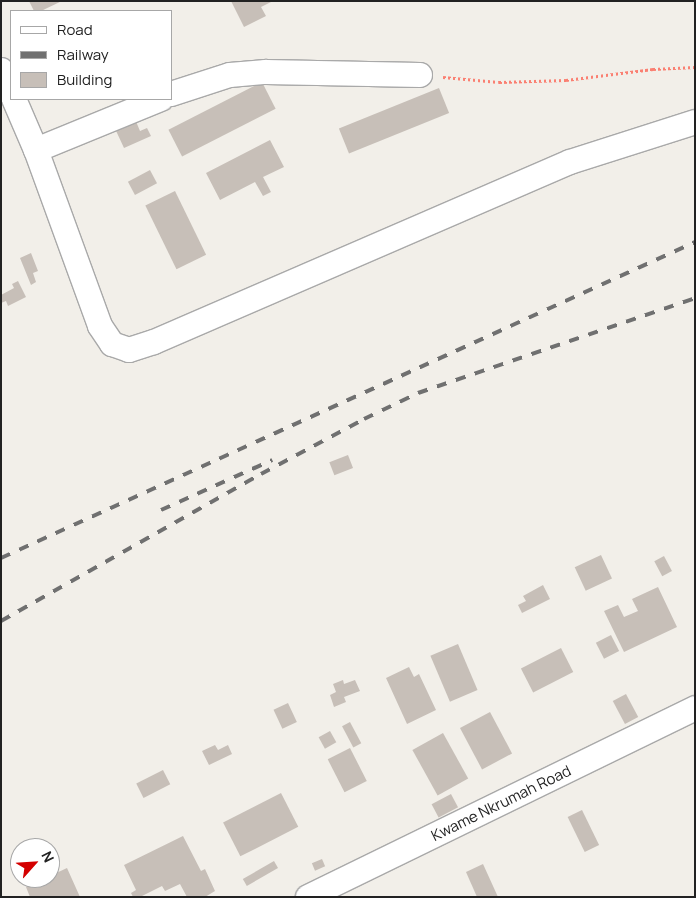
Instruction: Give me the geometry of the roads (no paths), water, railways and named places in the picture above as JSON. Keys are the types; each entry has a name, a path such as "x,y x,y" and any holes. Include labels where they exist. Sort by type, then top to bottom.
{"street":[{"path":"1,70 10,91"},
{"path":"172,94 230,75 266,72 420,75"},
{"path":"14,100 36,150 100,326 112,344 129,350 154,342 570,162 695,122"},
{"path":"36,150 159,100"},
{"name":"Kwame Nkrumah Road","path":"308,897 695,708"}],"railway":[{"path":"1,558 695,242"},
{"path":"1,621 261,474 364,419 418,393 695,298"},
{"path":"161,510 272,460"}]}
